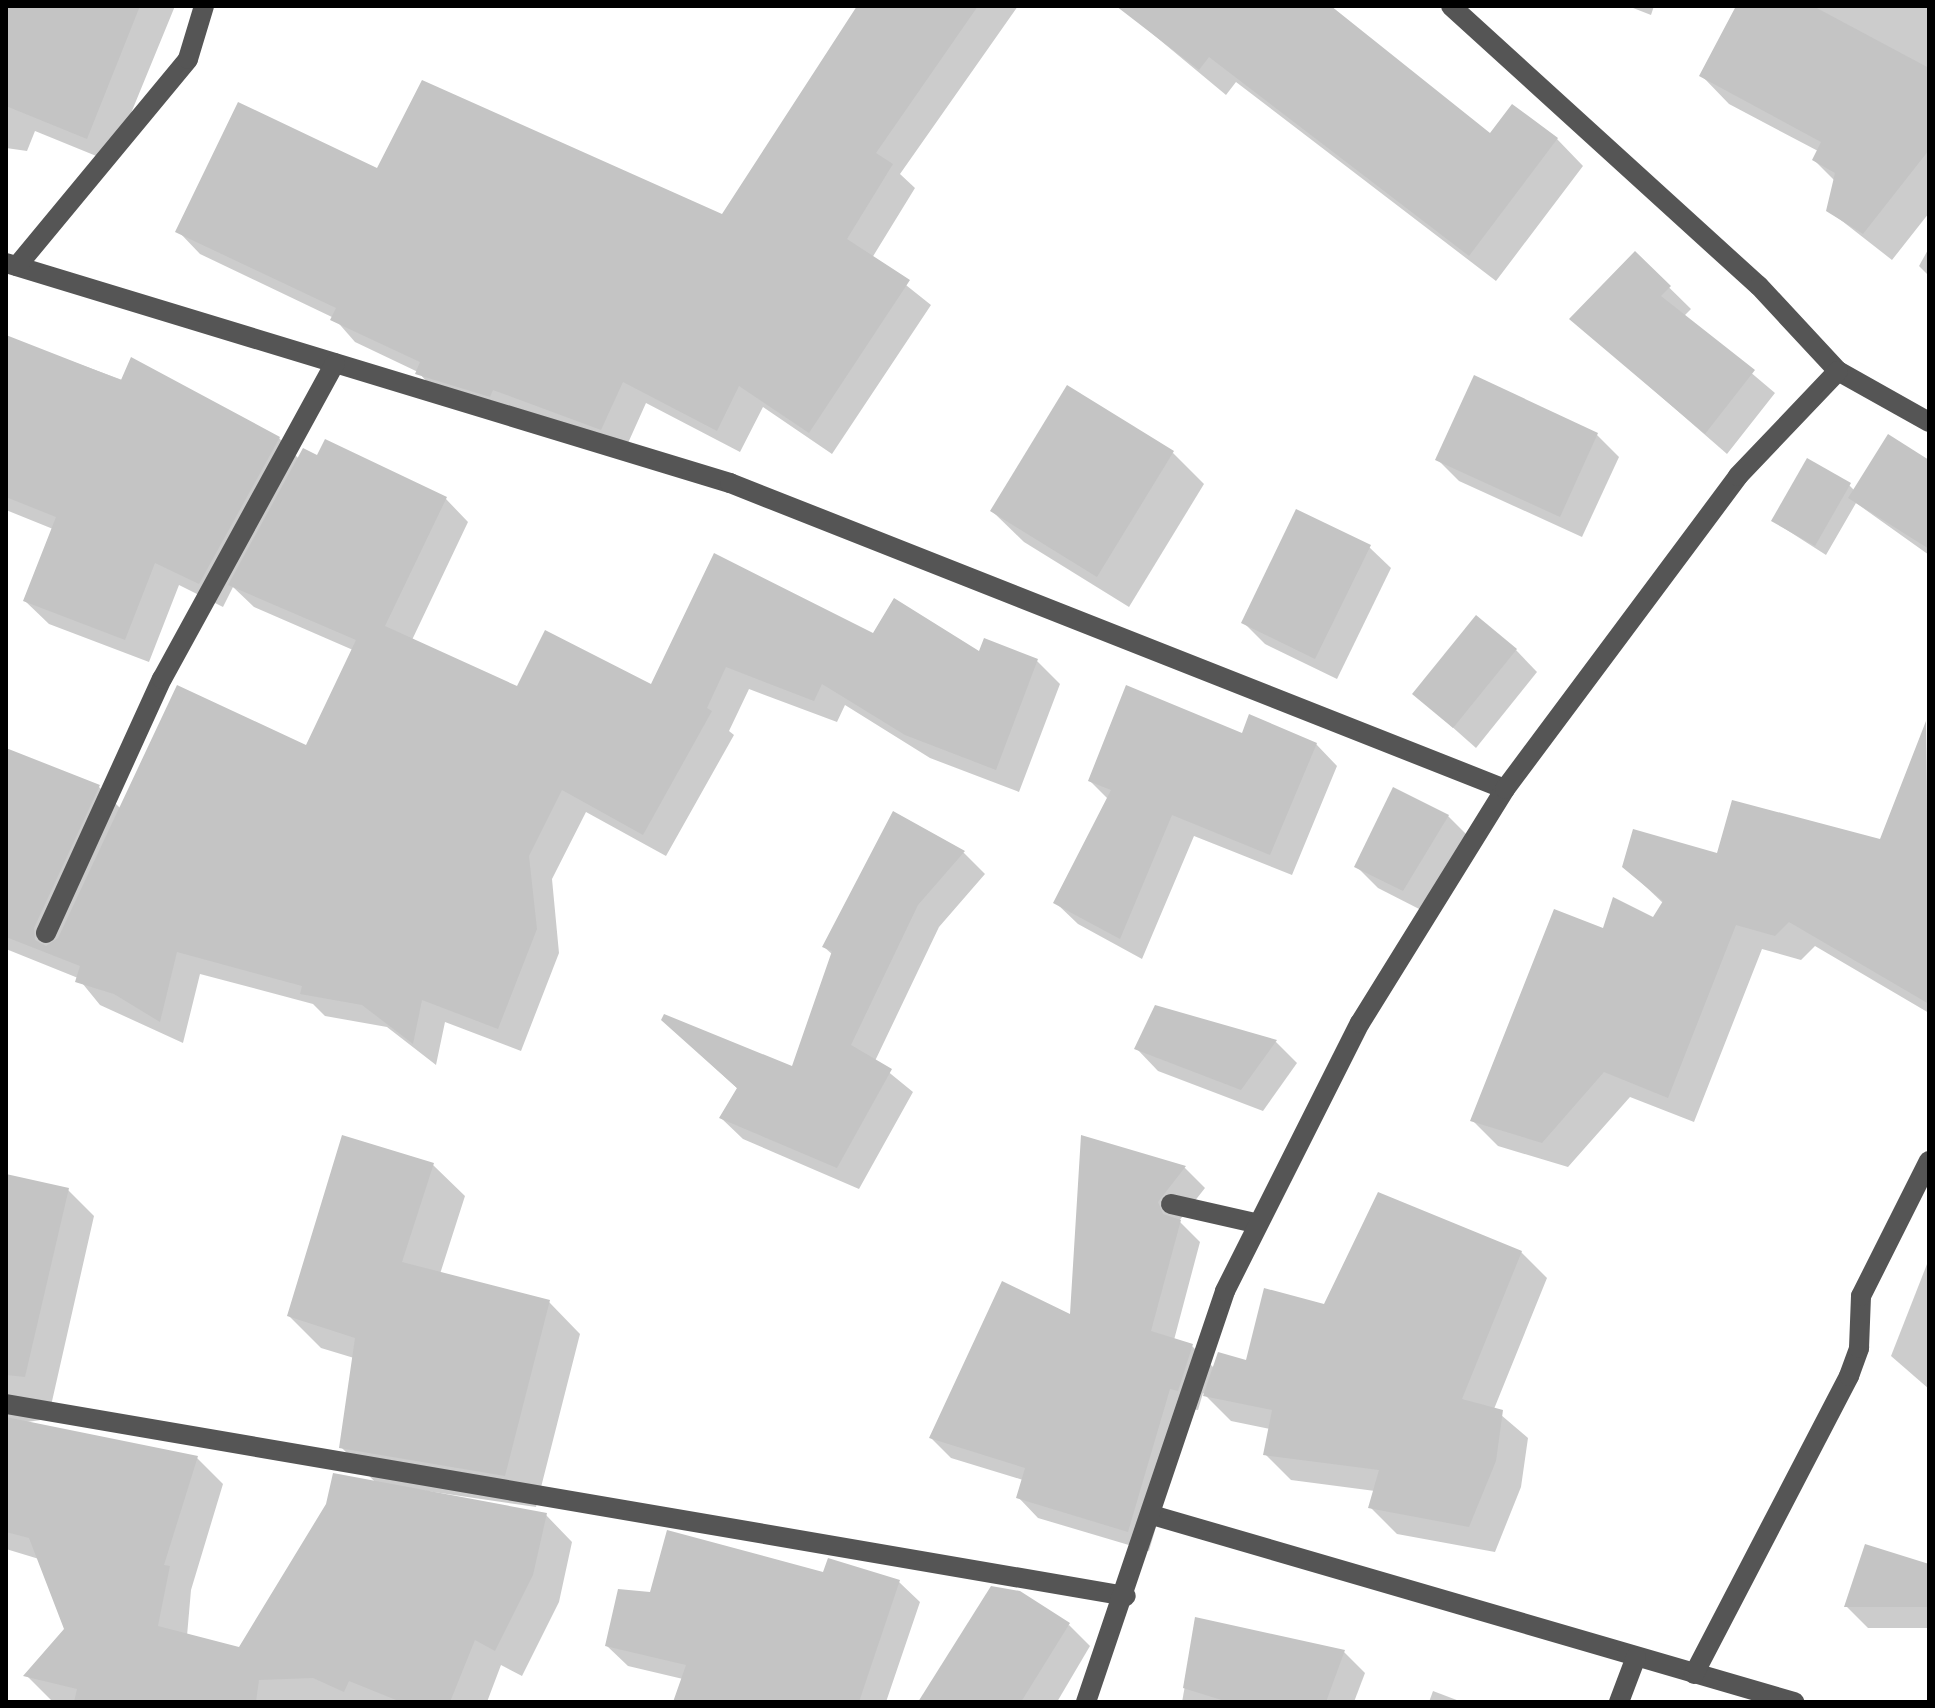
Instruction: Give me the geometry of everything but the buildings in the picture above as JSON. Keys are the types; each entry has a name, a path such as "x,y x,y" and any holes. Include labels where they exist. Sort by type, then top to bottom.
{"street":[{"path":"204,6 188,59 12,264 730,483 1505,789"},
{"path":"1451,6 1759,286 1838,371 1929,422"},
{"path":"46,933 162,679 335,363"},
{"path":"1086,1702 1126,1596 1225,1291 1255,1223 1360,1023 1505,789 1738,476 1838,371"},
{"path":"1694,1674 1849,1376 1859,1348 1861,1296 1929,1161"},
{"path":"1171,1204 1255,1223"},
{"path":"6,1404 1126,1596"},
{"path":"1152,1515 1794,1702"},
{"path":"1619,1702 1636,1657"}]}
